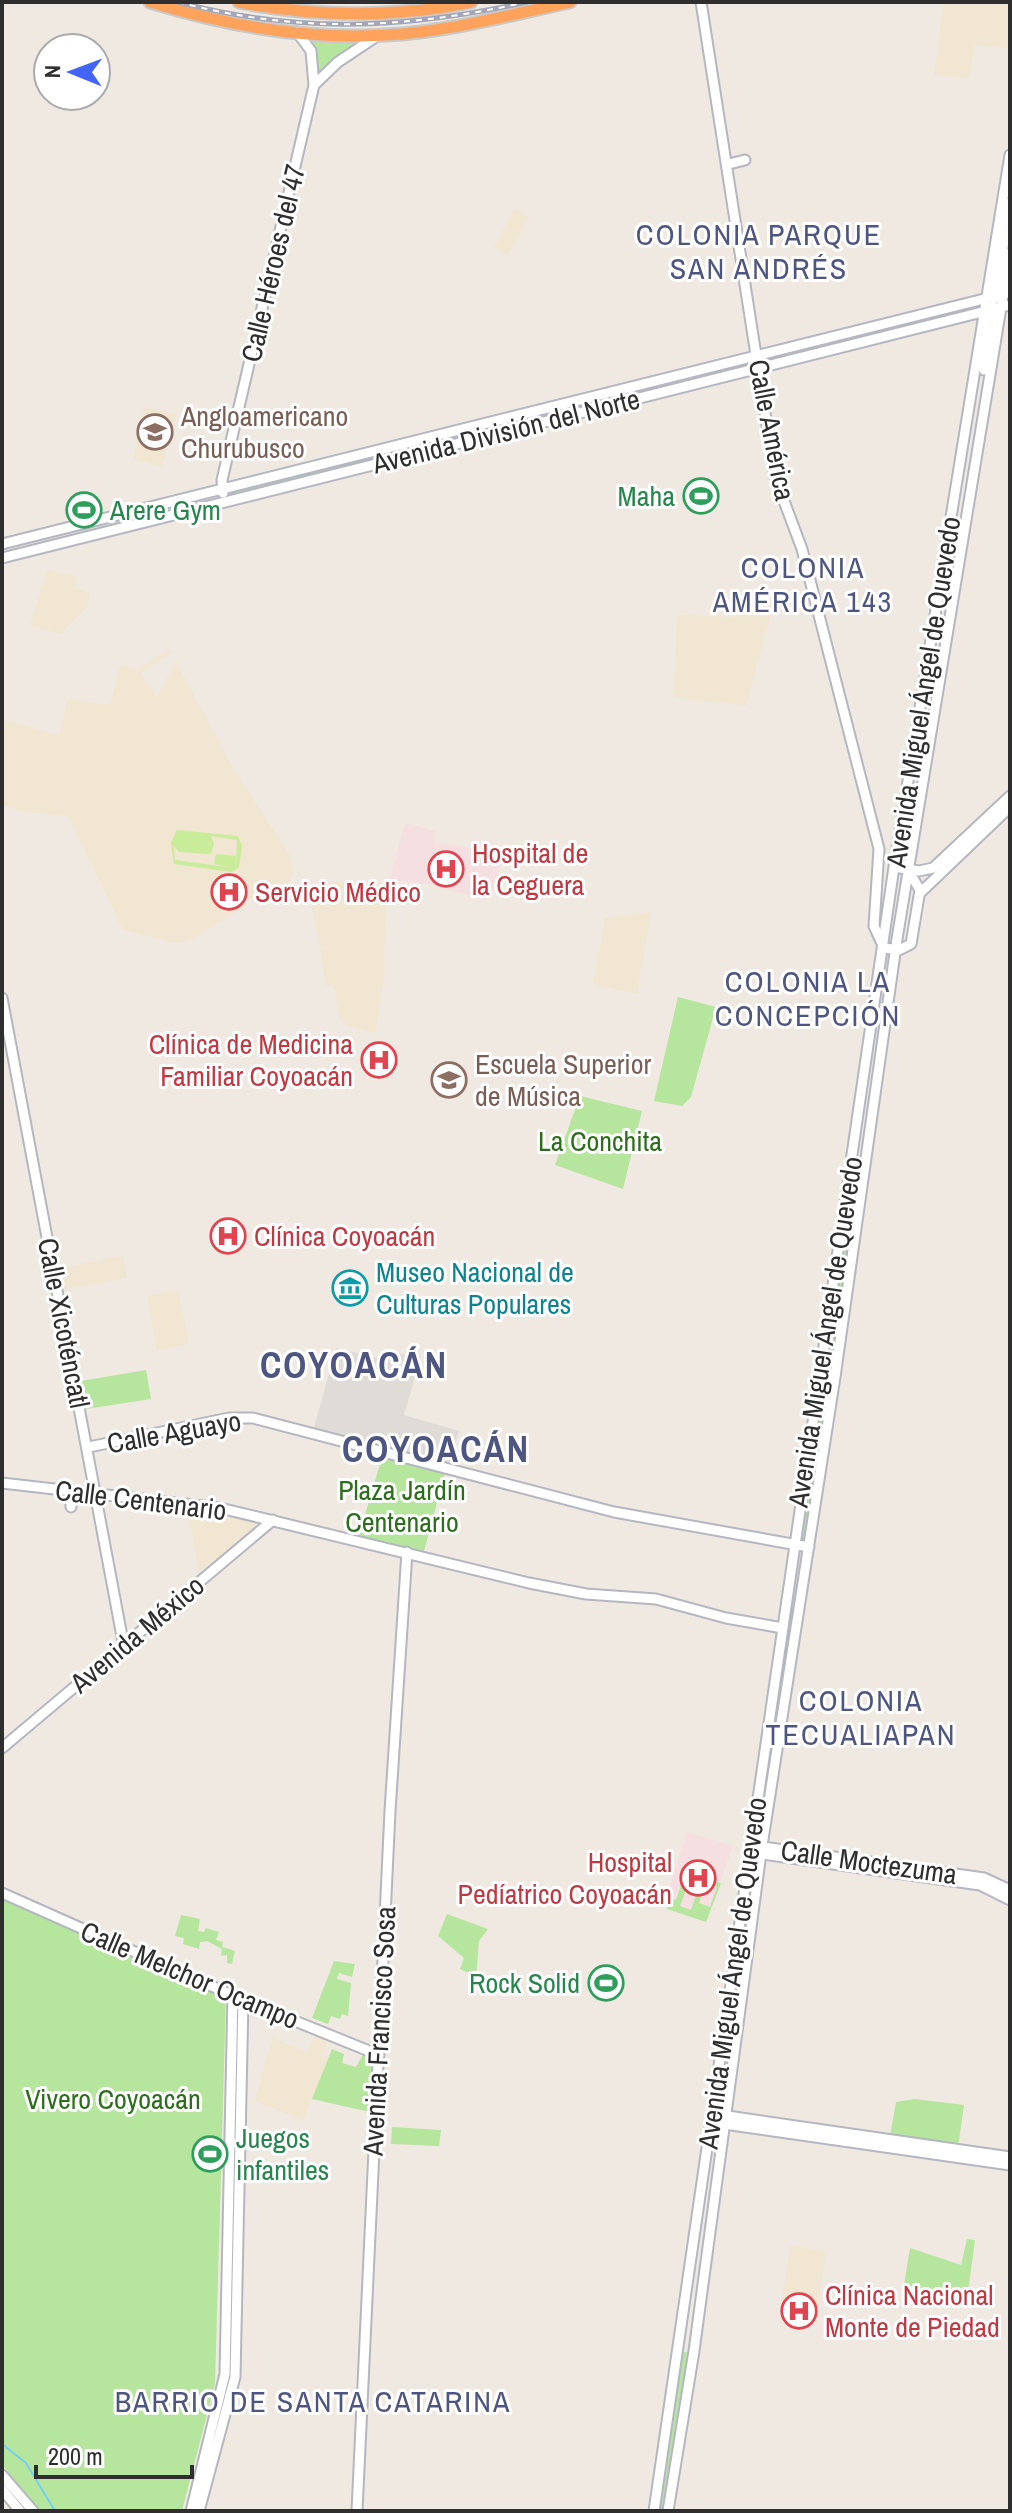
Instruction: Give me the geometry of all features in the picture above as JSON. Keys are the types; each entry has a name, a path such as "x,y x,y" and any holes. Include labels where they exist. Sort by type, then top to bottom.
{"highway":[{"path":"150,2 224,22 297,32 378,35 474,23 570,2"},
{"path":"239,2 295,10 368,13 471,2"}],"street":[{"name":"Calle América","path":"701,2 729,164 775,477 802,549 879,849 874,926 884,948"},
{"name":"Calle Héroes del 47","path":"222,489 314,85 311,51 297,32"},
{"path":"314,85 338,62 378,35"},
{"name":"Avenida Miguel Ángel de Quevedo","path":"668,2511 761,1850 809,1547 895,951 984,412 982,387 999,295 1010,155"},
{"path":"729,164 745,160"},
{"path":"999,295 1010,201 1006,180"},
{"name":"Avenida Miguel Ángel de Quevedo","path":"654,2511 895,863 999,295 1010,253"},
{"name":"Avenida División del Norte","path":"2,544 999,295"},
{"name":"Avenida División del Norte","path":"2,558 997,307"},
{"path":"222,489 224,502"},
{"path":"879,879 895,863 933,868 1010,796"},
{"path":"920,893 1010,807"},
{"name":"Calle América","path":"879,849 895,863"},
{"name":"Avenida Miguel Ángel de Quevedo","path":"895,951 911,944 920,893 918,880 909,866"},
{"path":"884,948 895,951"},
{"name":"Calle Xicoténcatl","path":"2,998 89,1447 124,1647"},
{"name":"Calle Aguayo","path":"89,1447 229,1418 253,1418 601,1509 809,1547"},
{"name":"Calle Centenario","path":"2,1483 182,1501 529,1583 586,1594 656,1599 726,1618 796,1630"},
{"path":"71,1491 71,1507"},
{"name":"Avenida México","path":"2,1748 276,1521"},
{"name":"Avenida Francisco Sosa","path":"357,2511 407,1552"},
{"name":"Calle Moctezuma","path":"750,1847 989,1884"},
{"path":"989,1884 1010,1890"},
{"path":"989,1884 1010,1900"},
{"name":"Calle Melchor Ocampo","path":"2,1893 243,2000 379,2055"},
{"path":"230,2352 231,1993"},
{"path":"199,2511 199,2496 230,2352 243,2000"},
{"path":"711,2117 1010,2165"},
{"path":"724,2120 1010,2157"},
{"path":"2,2475 33,2511"},
{"path":"2,2489 20,2511"},
{"path":"191,2511 199,2496"}],"shaded area":[{"path":"944,2 1010,2 1010,49 975,45 969,78 934,75"},
{"path":"514,209 528,217 508,256 494,248"},
{"name":"Angloamericano Churubusco","path":"145,407 176,414 162,467 133,459"},
{"path":"47,570 78,577 75,588 90,594 87,607 60,634 30,625"},
{"path":"735,596 775,598 746,706 674,697 677,615 735,617"},
{"path":"169,649 171,653 141,673 157,697 176,661 233,768 290,856 294,875 290,882 245,901 245,906 193,939 176,943 123,930 68,816 24,812 2,805 2,720 59,735 67,699 110,705 120,665 136,670"},
{"name":"Hospital de la Ceguera","path":"405,823 435,831 433,842 476,849 503,858 489,900 428,884 390,879"},
{"path":"335,882 386,883 384,976 375,1033 345,1025 340,1019 333,985 326,986 320,950 336,946 320,949 308,887"},
{"path":"651,912 637,994 593,984 605,918"},
{"path":"123,1256 127,1278 65,1289 61,1268"},
{"path":"178,1290 189,1344 157,1350 147,1296"},
{"path":"336,1348 377,1358 396,1353 421,1356 404,1415 459,1431 448,1468 314,1428"},
{"path":"187,1507 255,1520 257,1529 199,1572"},
{"name":"Hospital Pedíatrico Coyoacán","path":"687,1832 733,1846 706,1922 667,1909 670,1899 666,1897"},
{"path":"316,2033 329,2039 322,2056 328,2059 304,2120 254,2101 273,2038 307,2052"},
{"path":"790,2246 826,2251 818,2305 782,2301"}],"green space":[{"path":"308,41 355,43 316,74 316,61"},
{"path":"959,308 958,314 770,363 768,356"},
{"path":"746,360 746,368 470,435 469,431"},
{"path":"443,437 444,442 231,498 230,492"},
{"path":"177,830 238,836 242,846 239,867 232,872 174,864 171,843","holes":["211,836 237,840 236,866 236,856 216,854 214,864 234,868 175,860 174,846 179,852 211,854 214,843"]},
{"path":"678,997 716,1007 691,1097 682,1106 654,1101"},
{"name":"La Conchita","path":"580,1096 642,1111 623,1189 555,1165"},
{"path":"854,1165 860,1167 832,1372 825,1371"},
{"path":"146,1370 151,1399 86,1409 81,1381"},
{"path":"822,1380 831,1381 806,1543 797,1542"},
{"name":"Plaza Jardín Centenario","path":"382,1457 445,1473 424,1551 358,1539"},
{"path":"684,1876 690,1878 680,1906 691,1910 700,1883 705,1885 699,1903 710,1907 717,1887 699,1877 721,1883 706,1922 667,1909 671,1898 676,1900"},
{"name":"Vivero Coyoacán","path":"2,1896 226,1998 215,2384 182,2511 40,2511 2,2465"},
{"path":"447,1914 488,1929 479,1941 476,1976 460,1969 464,1958 438,1936"},
{"path":"181,1915 200,1919 198,1931 204,1932 206,1928 219,1932 216,1940 223,1942 222,1947 235,1951 232,1964 227,1963 227,1955 221,1956 222,1949 207,1941 200,1942 199,1949 183,1944 184,1938 175,1936"},
{"path":"334,1961 355,1964 352,1977 339,1973 337,1979 351,1983 348,2016 342,2014 340,2019 331,2016 328,2024 312,2018"},
{"path":"332,2049 344,2054 342,2063 356,2067 364,2053 374,2058 370,2112 312,2099"},
{"path":"915,2099 964,2105 958,2147 890,2136 896,2102"},
{"path":"392,2127 441,2130 439,2146 391,2144"},
{"path":"967,2239 975,2240 967,2299 904,2285 910,2248 961,2265"},
{"path":"680,2351 689,2353 664,2511 656,2511"}],"waterway":[{"path":"2,2444 26,2463 55,2511"}],"railway":[{"path":"178,2 267,19 352,24 438,18 527,2"}],"place":[{"name":"Angloamericano Churubusco","path":"155,432"},
{"name":"Maha","path":"701,496"},
{"name":"Arere Gym","path":"84,510"},
{"name":"Hospital de la Ceguera","path":"446,869"},
{"name":"Servicio Médico","path":"229,892"},
{"name":"Clínica de Medicina Familiar Coyoacán","path":"379,1060"},
{"name":"Escuela Superior de Música","path":"449,1080"},
{"name":"Clínica Coyoacán","path":"228,1236"},
{"name":"Museo Nacional de Culturas Populares","path":"350,1288"},
{"name":"Hospital Pedíatrico Coyoacán","path":"698,1878"},
{"name":"Rock Solid","path":"606,1983"},
{"name":"Juegos infantiles","path":"210,2154"},
{"name":"Clínica Nacional Monte de Piedad","path":"799,2311"}],"district":[{"name":"COLONIA PARQUE SAN ANDRÉS","path":"759,252"},
{"name":"COLONIA AMÉRICA 143","path":"803,585"},
{"name":"COLONIA LA CONCEPCIÓN","path":"808,999"},
{"name":"COYOACÁN","path":"354,1365"},
{"name":"COYOACÁN","path":"436,1449"},
{"name":"COLONIA TECUALIAPAN","path":"861,1718"},
{"name":"BARRIO DE SANTA CATARINA","path":"313,2402"}]}
